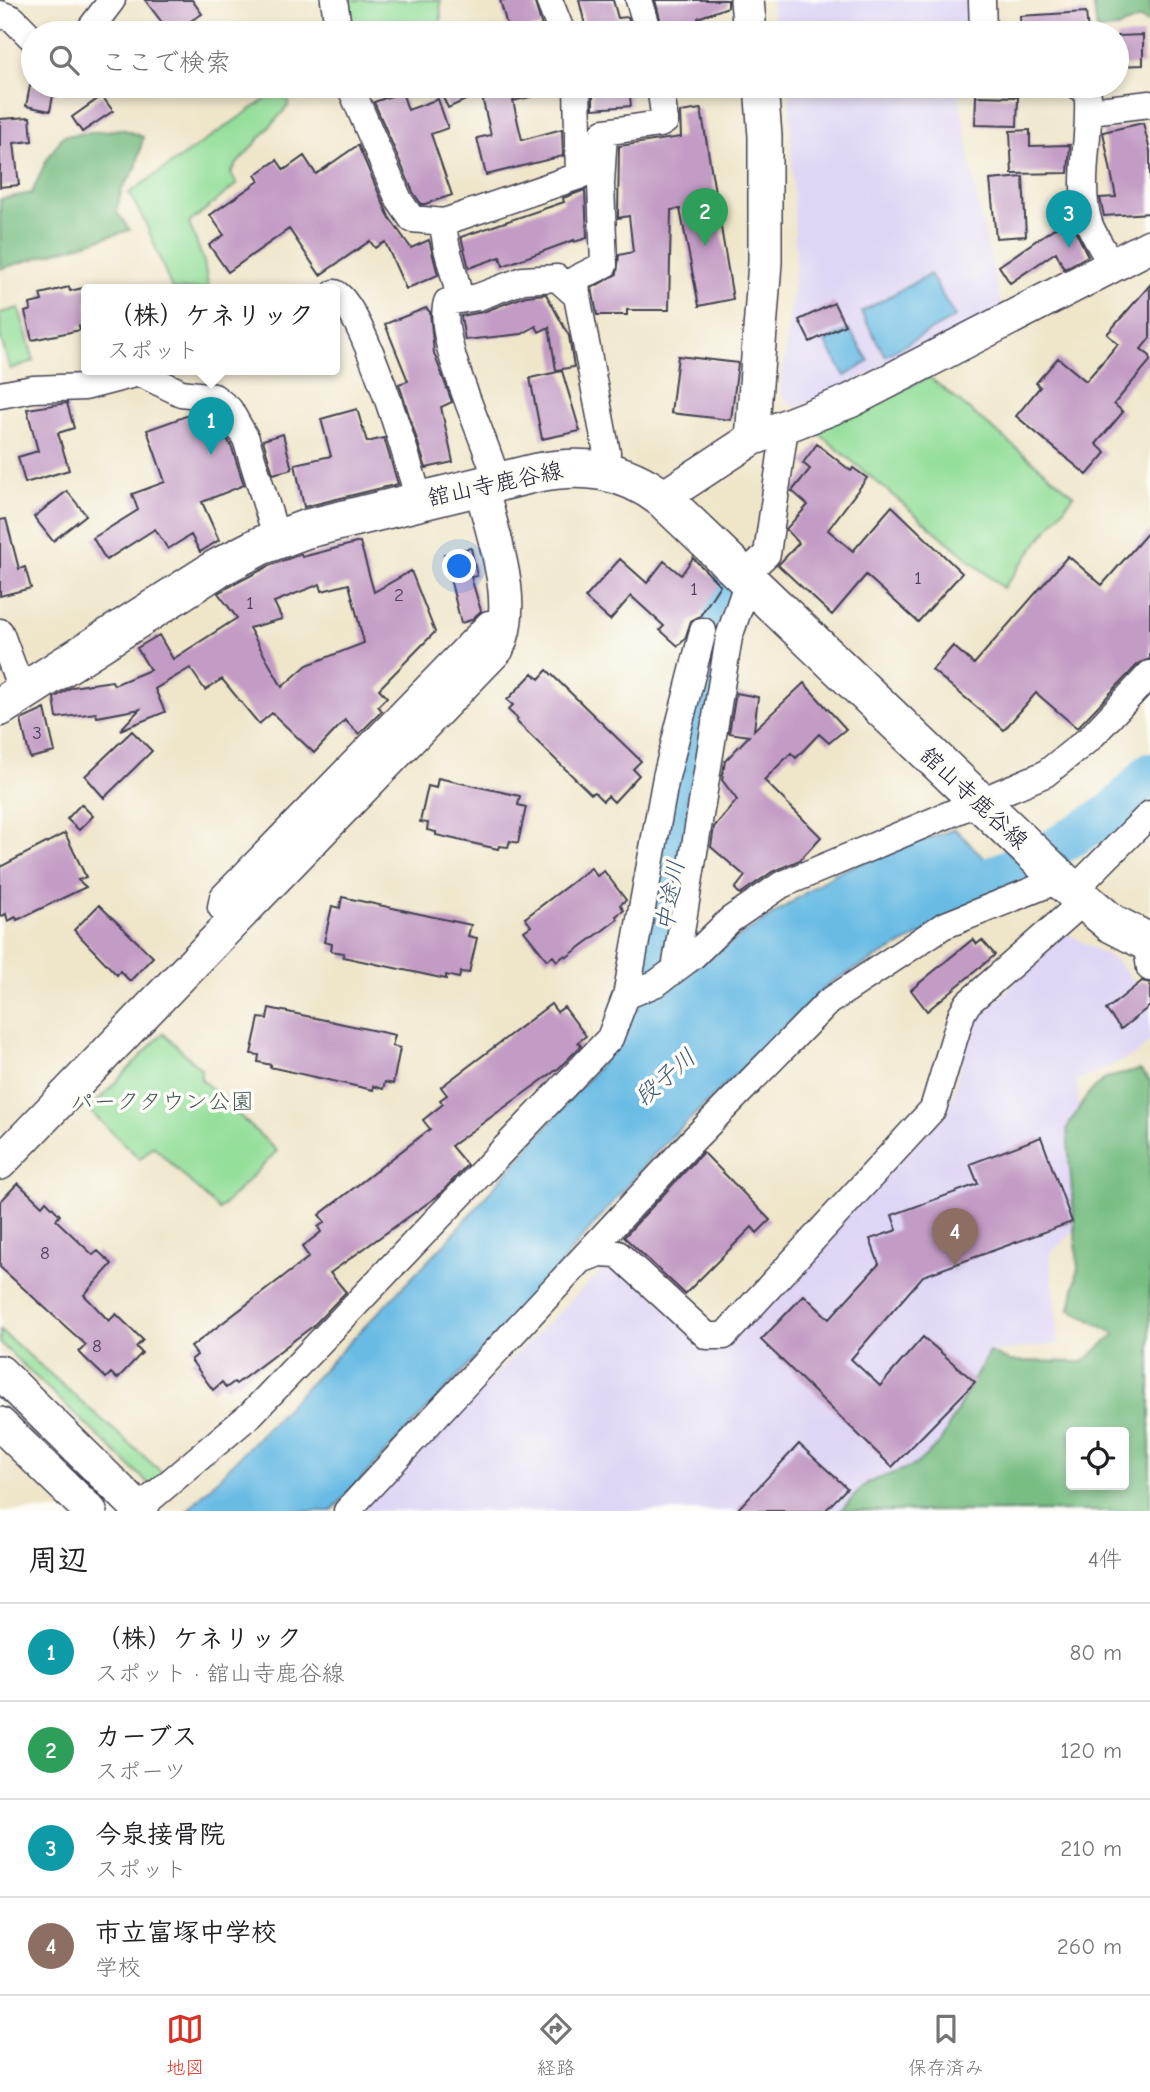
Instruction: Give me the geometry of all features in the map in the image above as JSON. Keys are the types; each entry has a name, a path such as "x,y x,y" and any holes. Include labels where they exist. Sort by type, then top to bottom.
{"main road":[{"name":"舘山寺鹿谷線","path":"13,699 216,569 276,539 419,501 567,467 604,470 638,482 662,498 1072,890 1148,951"}],"street":[{"path":"96,21 112,0"},
{"path":"334,0 337,21"},
{"path":"549,0 557,21"},
{"path":"639,0 645,21"},
{"path":"747,0 749,21"},
{"path":"982,0 983,21"},
{"path":"0,14 13,19 21,27"},
{"path":"355,98 399,200 412,219 444,222 579,176 577,98"},
{"path":"604,470 607,453 576,279 604,265 601,184 604,132 660,124 665,121 662,98"},
{"path":"752,439 765,262 765,136 762,98"},
{"path":"1088,98 1086,183 1089,222 1112,266"},
{"path":"1090,111 1150,104"},
{"path":"444,222 443,238 456,274 459,298"},
{"path":"662,498 752,439 850,401 1150,246"},
{"path":"0,1163 490,658 506,627 505,593 489,484 448,333 445,309 447,302 478,297 523,280 557,278 577,296"},
{"path":"340,296 348,302 374,359 407,453 419,501"},
{"path":"0,395 85,387 131,375"},
{"path":"144,375 181,393 214,397 229,409 246,439 276,539"},
{"path":"666,976 741,574 767,554 786,427"},
{"path":"0,1372 142,1511 150,1499 251,1413 596,1054 614,1032 626,996 666,778 703,631"},
{"path":"0,632 17,678 13,699"},
{"path":"626,996 666,976 730,920 781,885 976,800 1045,774 1090,738 1150,674"},
{"path":"586,1258 599,1252 618,1254 707,1336 724,1336 933,1109 962,1013 968,1003 1072,890 1150,814"},
{"path":"347,1511 586,1258 692,1141 828,1002 943,926 1072,890"},
{"path":"0,1423 90,1511"}],"shaded area":[{"path":"770,0 971,0 972,21 774,21"},
{"path":"789,98 960,98 977,201 1003,312 796,408 780,394 796,266"},
{"path":"1065,932 1116,961 1150,998 1150,1041 1135,1055 1077,1080 1088,1220 1050,1253 1059,1344 989,1352 957,1464 878,1511 356,1511 602,1270 626,1270 715,1353 948,1112 972,1026"}],"green space":[{"path":"348,0 440,0 441,21 346,21 344,5"},
{"path":"1093,0 1150,0 1150,24 1140,19 1129,23 1129,21 1096,21"},
{"path":"268,98 289,98 288,106 231,173 237,184 189,223 204,262 208,284 170,284 146,224 129,193"},
{"path":"122,129 143,137 136,168 122,189 116,211 130,230 0,269 0,199 32,193 46,161 63,136"},
{"path":"19,308 34,361 10,369 0,335 0,313"},
{"path":"929,377 1074,495 1003,588 816,431"},
{"name":"パークタウン公園","path":"163,1033 201,1069 201,1079 277,1151 219,1210 153,1146 140,1159 89,1110"},
{"path":"1140,1070 1150,1081 1150,1511 840,1511 867,1483 915,1465 939,1444 989,1352 1009,1361 1083,1362 1115,1334 1070,1309 1078,1269 1067,1128 1088,1094 1106,1078"},
{"path":"0,1330 165,1475 150,1485 0,1343"}],"water":[{"path":"930,274 955,317 885,356 861,312"},
{"path":"849,329 869,361 845,376 825,342"},
{"path":"955,829 1012,886 831,982 654,1154 530,1300 331,1511 187,1511 448,1240 607,1057 689,971 835,873"}],"building":[{"path":"145,0 192,0 202,14 190,21 161,21"},
{"path":"500,0 534,0 540,21 506,21"},
{"path":"579,0 613,0 618,18 628,17 629,21 584,21"},
{"path":"655,0 728,0 728,7 698,18 698,21 661,21"},
{"path":"1086,12 1087,21 1020,21 1020,16"},
{"path":"1143,35 1143,65 1129,66 1129,36"},
{"path":"28,98 53,98 50,111 26,106"},
{"path":"99,98 103,98 113,111 82,132 72,117"},
{"path":"385,98 404,98 408,110 438,99 448,128 431,134 452,195 421,204 413,192 374,102"},
{"path":"443,98 470,98 448,108"},
{"path":"482,98 526,98 513,101 522,140 562,129 563,156 486,175 477,138 491,135"},
{"path":"593,98 630,98 631,106 593,109"},
{"path":"976,98 1018,98 1017,126 975,125"},
{"path":"701,109 733,299 699,306 680,209 671,210 669,310 627,310 627,315 597,315 592,288 617,274 619,255 633,252 629,216 618,218 619,146 681,137 680,112"},
{"path":"30,117 32,141 14,143 19,185 0,187 0,119"},
{"path":"1143,123 1150,151 1150,213 1104,216 1100,198 1116,197 1103,132"},
{"path":"1030,130 1030,146 1070,145 1068,173 1012,174 1010,131"},
{"path":"358,145 389,217 411,248 429,240 438,275 406,289 385,242 375,248 370,241 320,275 289,229 228,272 209,245 224,235 210,215 259,181 255,175 277,160 284,170 304,156 316,174"},
{"path":"1023,177 1026,236 996,238 990,180"},
{"path":"585,190 587,238 574,240 503,266 500,257 469,268 461,237 564,202 563,198"},
{"path":"1071,222 1088,256 1064,269 1056,252 1010,283 999,266 1053,229"},
{"path":"1150,285 1150,338 1141,349 1150,356 1150,361 1114,404 1123,412 1096,444 1106,453 1087,475 1016,416 1040,387 1036,383 1058,358 1086,381 1118,344 1107,334"},
{"path":"69,287 70,291 81,288 80,330 32,340 25,312 31,310 30,304 42,301 40,294"},
{"path":"546,294 569,336 574,367 556,370 549,327 539,332 536,326 522,334 465,340 461,316 483,312 526,296"},
{"path":"834,303 845,325 810,342 799,320"},
{"path":"426,308 430,312 434,353 452,402 441,407 453,462 426,468 399,384 408,381 385,324"},
{"path":"678,356 738,363 731,420 671,413"},
{"path":"562,371 580,431 542,439 530,378"},
{"path":"67,403 74,428 58,433 69,470 25,483 18,457 38,451 27,409"},
{"path":"357,409 367,442 384,438 398,484 304,507 295,464 331,456 321,419"},
{"path":"200,411 221,427 232,448 244,485 202,502 219,540 200,552 191,535 168,549 155,529 106,560 93,538 138,510 132,494 165,482 147,430"},
{"path":"283,434 292,469 273,474 263,440"},
{"path":"817,444 851,471 853,468 867,478 828,530 853,551 892,506 962,573 918,622 866,575 832,615 778,565 799,543 786,529 808,505 792,491 810,469 803,463"},
{"path":"67,491 86,515 53,541 34,517"},
{"path":"6,519 19,569 25,567 31,588 0,596 0,520"},
{"path":"1150,530 1150,659 1139,663 1077,728 1036,693 1004,730 932,670 953,646 974,664 1068,556 1102,585"},
{"path":"360,542 374,592 411,571 435,632 379,689 387,697 378,706 382,711 359,734 345,720 314,753 272,713 259,724 222,679 205,690 190,668 155,689 165,712 120,730 140,709 97,717 96,713 57,718 54,698 72,687 112,681 114,685 150,670 137,648 159,635 173,659 237,618 218,593 269,566 301,554 302,557","holes":["320,584 322,591 349,584 364,643 307,665 282,687 249,628 282,619 274,602"]},
{"path":"471,548 477,576 471,577 481,611 471,620 461,623 444,554"},
{"path":"693,558 720,585 700,616 691,621 685,639 678,646 660,630 664,626 631,596 610,620 585,598 620,559 647,583 664,561 681,575"},
{"path":"547,670 641,761 633,769 639,775 614,802 608,796 603,801 594,792 591,794 508,710 513,705 507,700 533,673 539,679"},
{"path":"804,683 846,729 829,743 819,734 796,758 791,753 764,780 821,837 800,860 772,872 740,894 735,889 745,876 711,847 714,827 737,800 722,780 725,761 749,736 729,733 736,693 758,697 754,730"},
{"path":"45,709 55,752 30,758 21,720"},
{"path":"132,731 152,751 104,798 85,776"},
{"path":"438,778 520,796 518,805 526,807 518,843 510,841 508,847 499,846 498,849 436,835 436,832 427,830 428,823 420,822 428,786 436,788"},
{"path":"81,804 93,816 79,830 67,819"},
{"path":"65,833 86,877 78,880 86,887 17,920 16,917 8,921 6,914 0,917 0,867"},
{"path":"591,868 597,876 604,871 626,900 620,905 624,910 616,916 618,919 567,957 565,955 557,961 553,956 547,960 524,931 531,926 525,918"},
{"path":"342,897 471,925 468,936 477,938 469,973 461,972 459,978 446,975 446,979 343,957 344,953 331,951 332,944 324,942 332,906 340,908"},
{"path":"99,905 153,957 130,981 120,971 117,975 74,930"},
{"path":"973,939 977,944 982,940 995,955 927,1011 911,990"},
{"path":"1142,981 1150,983 1150,1006 1121,1029 1106,1010"},
{"path":"551,1004 557,1012 564,1007 586,1036 578,1042 581,1046 559,1068 451,1146 467,1165 439,1195 330,1273 346,1292 313,1326 236,1384 234,1382 226,1388 222,1382 213,1390 191,1360 197,1355 191,1347 309,1257 302,1247 321,1232 318,1227 325,1222 319,1215 430,1129 423,1120 443,1104 440,1100 447,1095 441,1087"},
{"path":"269,1008 395,1035 392,1046 400,1048 393,1084 385,1082 383,1089 373,1086 373,1090 258,1062 259,1055 251,1054 259,1018 267,1019"},
{"path":"1041,1137 1072,1222 923,1276 851,1359 880,1386 923,1337 975,1382 892,1467 761,1340 804,1295 829,1319 879,1264 870,1239 897,1230 892,1215 978,1184 970,1164"},
{"path":"703,1152 770,1220 757,1233 752,1227 685,1294 624,1237"},
{"path":"18,1183 42,1206 46,1201 60,1215 56,1220 93,1255 98,1251 112,1264 84,1295 109,1321 116,1314 143,1340 136,1347 142,1353 117,1379 111,1373 106,1378 85,1358 79,1352 86,1345 0,1267 0,1202"},
{"path":"799,1444 847,1488 825,1511 736,1511"}],"waterway":[{"name":"中途川","path":"624,1059 648,1022 715,652 732,584"},
{"name":"段子川","path":"951,895 1051,850 1114,811 1150,773"}],"place":[{"name":"カーブス","path":"705,246"},
{"name":"今泉接骨院","path":"1069,248"},
{"name":"（株）ケネリック","path":"211,455"},
{"name":"市立富塚中学校","path":"955,1266"}]}
